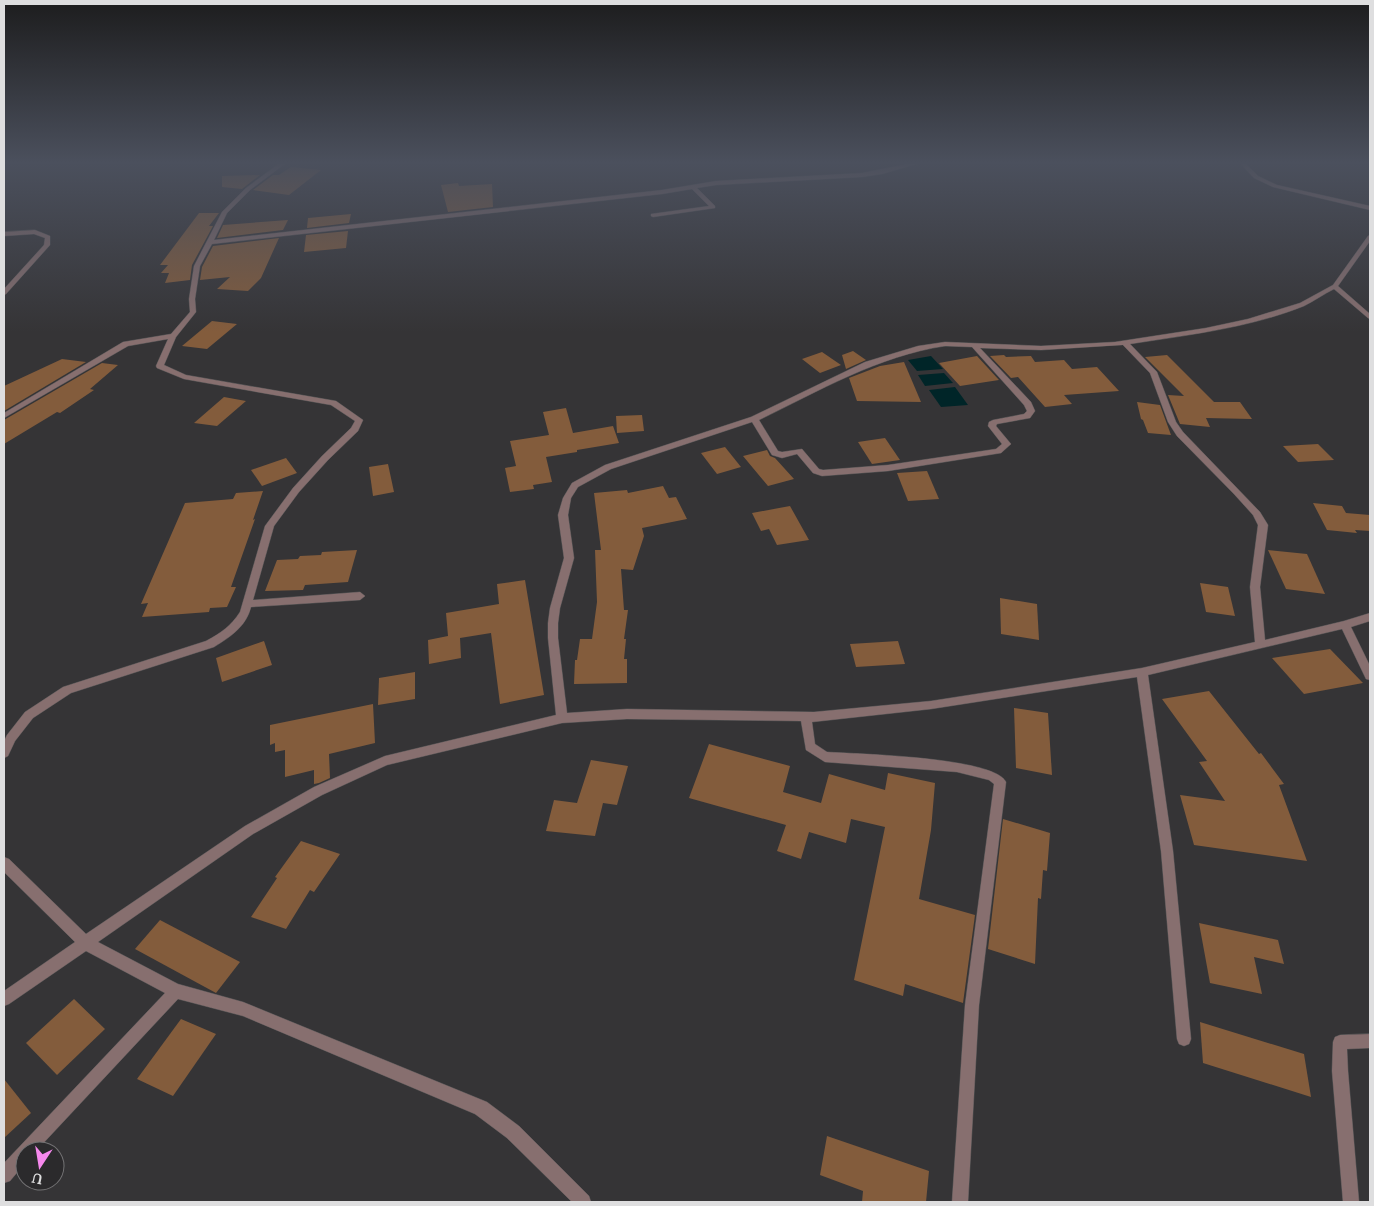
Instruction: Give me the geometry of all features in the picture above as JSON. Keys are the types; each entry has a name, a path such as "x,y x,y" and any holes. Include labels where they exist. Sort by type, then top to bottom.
{"street":[{"path":"4,753 11,738 29,715 67,690 210,644 226,635 237,625 247,604 270,526 308,477 355,429 359,420 333,403 184,377 160,366 168,355 172,336 193,312 192,299 197,266 221,219"},
{"path":"210,242 415,219"},
{"path":"4,234 35,232 48,237 47,245 4,293"},
{"path":"562,718 553,623 568,558 563,515 567,498 575,485 608,467 754,420 868,364 890,356 944,344 1051,348 1125,342 1206,330 1250,321 1302,304 1335,286 1370,237"},
{"path":"1335,286 1370,317"},
{"path":"4,416 126,344 172,336"},
{"path":"1125,342 1153,372 1172,422 1180,434 1237,492 1257,514 1263,525 1254,587 1260,645"},
{"path":"754,420 774,453 782,455 799,451 816,471 822,473 888,468 998,451 1007,444 995,432 992,426 993,422 1027,416 1031,411 1028,404 974,345"},
{"path":"247,604 360,596"},
{"path":"4,999 249,830 318,791 385,761 562,718 627,714 806,716 931,705 1142,672 1345,625 1370,617"},
{"path":"1345,625 1370,676"},
{"path":"1142,672 1167,851 1184,1039"},
{"path":"806,716 810,747 825,757 957,767 992,776 1000,782 972,1005 960,1202"},
{"path":"4,863 85,943 176,991 243,1009 442,1090 481,1108 513,1132 582,1202"},
{"path":"34,1141 176,991"},
{"path":"1351,1202 1340,1071 1340,1042 1370,1041"},
{"path":"4,1175 15,1162"}],"water":[{"path":"931,356 943,369 917,371 908,360"},
{"path":"944,373 953,383 925,386 918,375"},
{"path":"955,387 968,405 941,407 929,390"}],"building":[{"path":"194,219 214,219 209,226 213,226 192,265 190,280 165,283 169,273 161,273 168,265 160,265"},
{"path":"308,219 350,219 349,223 307,228"},
{"path":"288,220 283,230 217,238 223,225"},
{"path":"348,231 346,248 304,252 306,235"},
{"path":"279,238 261,278 248,291 217,289 230,277 200,280 202,267 213,246"},
{"path":"212,321 237,324 207,349 182,346"},
{"path":"853,351 866,360 846,369 842,355"},
{"path":"822,352 841,365 820,373 802,359"},
{"path":"1004,355 1006,357 1031,356 1035,362 1064,360 1072,369 1097,367 1119,391 1064,395 1072,404 1045,407 1018,377 1011,378 990,356"},
{"path":"1167,355 1214,402 1240,402 1252,419 1206,418 1210,427 1180,424 1168,395 1184,396 1145,357"},
{"path":"977,356 999,380 960,386 939,363"},
{"path":"62,359 86,362 4,411 4,386"},
{"path":"904,362 921,402 857,401 849,378 880,366"},
{"path":"102,363 118,365 90,389 94,390 60,413 57,412 4,444 4,420"},
{"path":"224,397 246,401 217,426 194,423"},
{"path":"1137,402 1160,405 1171,435 1148,433 1141,419"},
{"path":"566,408 573,433 613,426 619,443 546,457 552,482 533,485 534,489 510,492 505,468 516,466 510,441 549,435 543,412"},
{"path":"642,415 644,431 617,433 616,416"},
{"path":"885,438 900,460 872,464 858,442"},
{"path":"1318,444 1334,460 1298,462 1283,446"},
{"path":"725,447 741,467 717,474 701,453"},
{"path":"767,450 770,456 775,458 794,479 768,486 743,456"},
{"path":"286,458 297,473 262,486 251,470"},
{"path":"388,464 394,492 373,496 369,467"},
{"path":"927,471 939,499 908,501 897,473"},
{"path":"663,486 669,498 676,497 687,519 642,528 644,536 633,570 621,569 624,610 628,610 624,639 626,639 624,659 627,659 627,683 574,684 575,660 577,660 580,639 592,639 597,602 595,550 601,550 594,493 627,490 628,493"},
{"path":"263,491 231,587 236,587 227,607 210,608 209,612 142,617 148,603 141,604 185,503 233,499 236,493"},
{"path":"1313,503 1342,506 1346,513 1370,515 1370,531 1355,530 1357,533 1327,530"},
{"path":"790,506 809,540 777,545 769,529 761,531 752,513"},
{"path":"357,550 348,582 305,585 303,590 265,591 277,560 321,555 322,552"},
{"path":"1268,550 1307,554 1325,594 1286,589"},
{"path":"525,580 544,695 500,704 491,633 460,638 461,658 429,664 428,640 448,636 446,613 499,604 497,584"},
{"path":"1200,583 1228,587 1235,616 1206,612"},
{"path":"1000,598 1037,604 1039,640 1001,634"},
{"path":"264,641 272,665 222,682 216,658"},
{"path":"898,641 905,664 856,667 850,644"},
{"path":"1330,649 1363,683 1304,694 1272,658"},
{"path":"415,672 415,699 378,705 379,678"},
{"path":"1209,691 1259,754 1261,753 1284,784 1279,785 1307,861 1194,845 1180,795 1225,801 1199,762 1207,761 1162,699"},
{"path":"373,704 375,743 329,754 330,778 319,783 314,784 314,770 285,777 285,750 275,752 275,743 270,745 270,725"},
{"path":"1014,708 1048,713 1052,775 1016,768"},
{"path":"709,744 790,766 783,792 821,803 829,774 885,790 888,773 935,783 931,830 919,899 975,915 963,1003 905,984 903,996 854,980 885,827 851,819 846,843 809,832 801,859 777,851 786,825 689,798"},
{"path":"591,760 628,766 617,805 603,803 595,836 546,831 554,800 577,803"},
{"path":"1003,819 1050,833 1047,871 1043,870 1041,899 1038,898 1035,964 988,949"},
{"path":"301,841 340,854 314,892 310,890 286,929 251,917 277,878 275,877"},
{"path":"160,920 240,962 216,993 135,949"},
{"path":"1199,923 1278,940 1284,964 1254,957 1262,994 1210,983"},
{"path":"74,999 105,1029 57,1075 26,1043"},
{"path":"181,1019 216,1034 173,1096 137,1079"},
{"path":"1200,1022 1304,1054 1311,1097 1203,1063"},
{"path":"4,1079 31,1113 4,1138"},
{"path":"827,1136 929,1171 926,1202 862,1202 863,1191 820,1175"}]}
